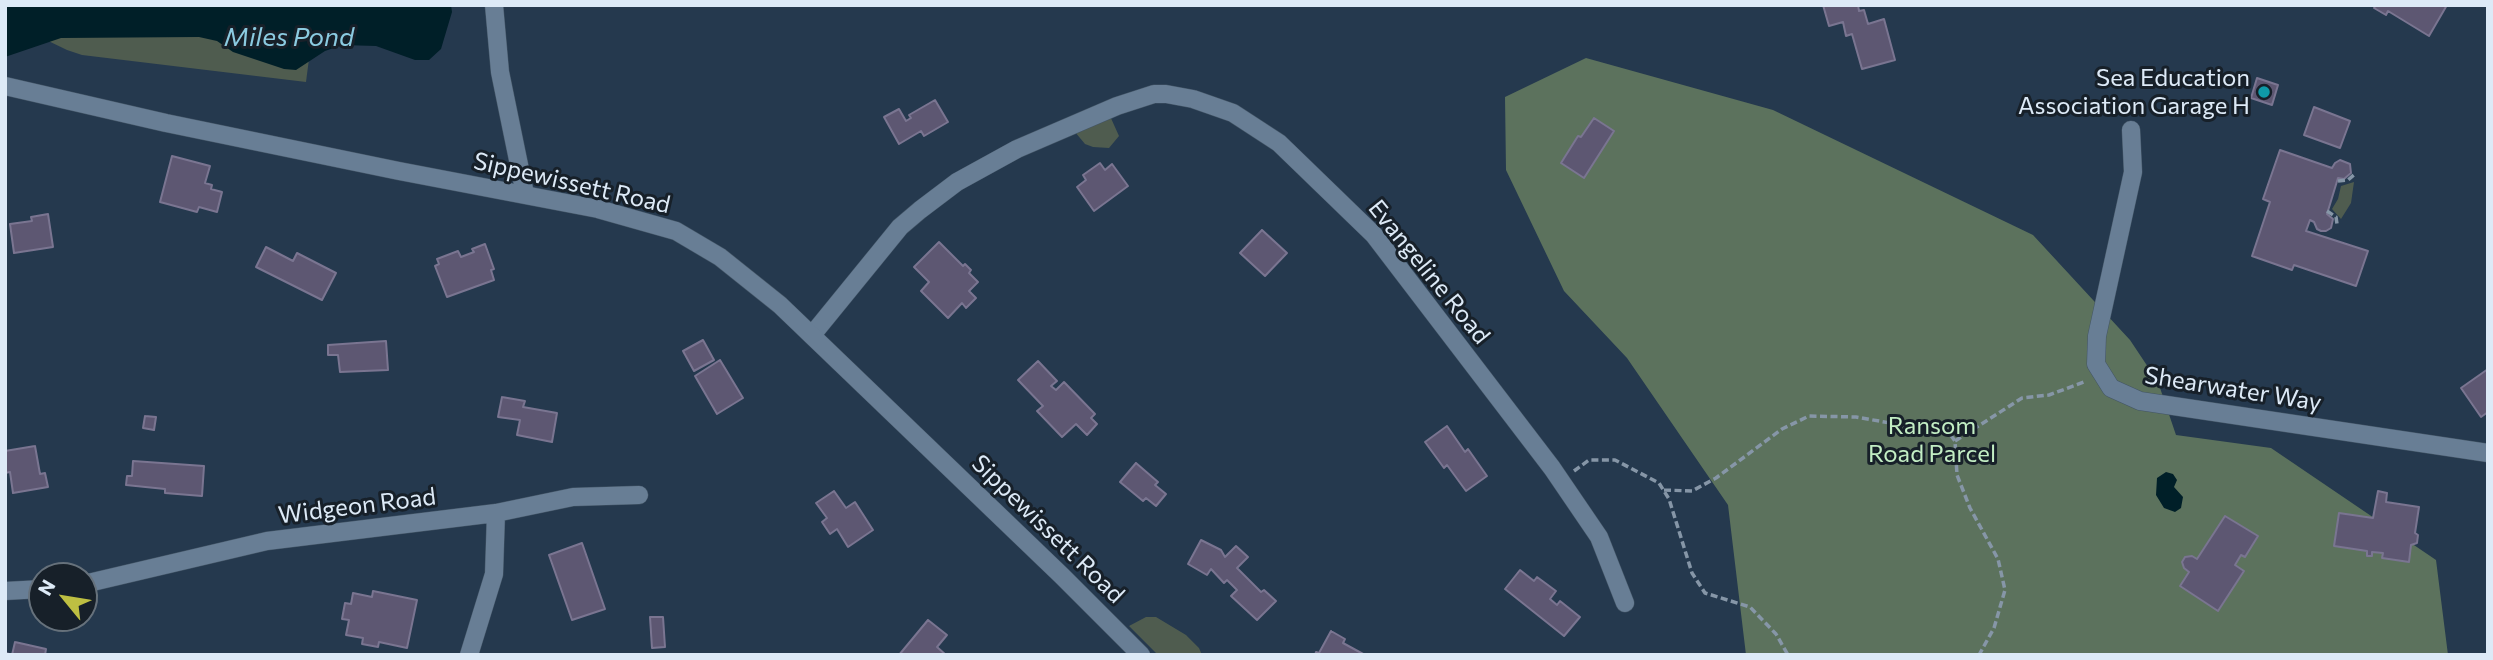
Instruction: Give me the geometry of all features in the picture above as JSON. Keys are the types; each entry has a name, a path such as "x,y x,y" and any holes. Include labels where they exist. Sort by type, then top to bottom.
{"street":[{"path":"494,5 500,72 525,194"},
{"name":"Sippewissett Road","path":"5,86 192,128 626,215 676,231 742,272 812,335 1053,566 1141,655"},
{"name":"Evangeline Road","path":"812,335 900,228 957,182 1017,149 1117,106 1154,94 1181,96 1233,113 1279,143 1369,230 1561,481 1599,537 1625,603"},
{"path":"2101,373 2096,364 2097,336 2133,172 2131,130"},
{"name":"Shearwater Way","path":"2101,373 2111,388 2140,401 2488,453"},
{"name":"Widgeon Road","path":"98,581 267,541 496,513 573,497 639,495"},
{"path":"469,655 494,573 496,513"},
{"path":"5,591 28,590"}],"path":[{"path":"2338,181 2348,180 2355,174"},
{"path":"2328,211 2336,217 2337,224"},
{"path":"1955,441 2022,398 2049,395 2101,373"},
{"path":"1664,490 1692,491 1716,478 1782,429 1809,416 1856,416 1913,427 1943,425 1955,441 1956,475 1997,559 2005,590 1994,628 1979,655"},
{"path":"1561,481 1589,460 1615,460 1660,483 1669,499 1692,573 1705,593 1750,607 1776,634 1788,655"}],"green space":[{"name":"Miles Pond","path":"5,5 316,5 306,82 82,55 5,20"},
{"name":"Ransom Road Parcel","path":"1586,58 1773,110 2033,235 2130,340 2158,382 2176,435 2271,448 2436,560 2448,655 1746,655 1728,505 1627,358 1564,291 1506,170 1505,97"},
{"path":"1110,116 1119,136 1109,148 1085,144 1075,132"},
{"path":"2354,182 2351,203 2341,219 2332,209 2341,186"},
{"path":"1146,617 1156,617 1186,635 1202,655 1158,655 1129,626"}],"water":[{"name":"Miles Pond","path":"5,5 451,5 452,12 441,49 429,60 415,60 376,46 342,45 325,51 296,70 284,69 233,52 217,41 199,37 61,38 5,57"},
{"path":"2166,472 2173,474 2177,480 2174,487 2183,497 2181,508 2175,512 2164,508 2156,495 2157,478"}],"building":[{"path":"1823,5 1858,5 1859,11 1864,10 1868,24 1884,19 1895,60 1862,69 1852,34 1846,36 1843,22 1829,26"},
{"path":"2376,5 2447,5 2429,36 2388,11 2386,15 2374,8"},
{"name":"Sea Education Association Garage H","path":"2257,78 2278,85 2272,105 2251,98"},
{"path":"935,100 948,122 924,136 921,131 899,144 884,117 899,109 906,121 911,118 909,115"},
{"path":"2314,107 2350,121 2340,148 2304,135"},
{"path":"1594,118 1614,131 1584,178 1561,163 1578,136 1581,137"},
{"path":"2280,150 2332,168 2340,160 2350,164 2351,173 2344,179 2338,178 2327,214 2333,219 2331,228 2321,231 2310,220 2306,231 2368,251 2356,286 2294,265 2292,270 2252,256 2270,202 2263,199"},
{"path":"172,156 210,166 205,183 212,185 211,189 222,192 217,212 199,207 197,212 160,202"},
{"path":"1100,163 1105,170 1112,164 1128,186 1094,211 1077,187 1086,180 1083,175"},
{"path":"48,214 53,247 14,253 10,224 32,221 31,217"},
{"path":"1262,230 1287,253 1265,276 1240,253"},
{"path":"939,242 963,266 965,264 971,270 969,273 978,282 969,291 976,298 966,308 962,303 948,318 921,291 929,282 914,267"},
{"path":"485,244 494,269 491,270 494,280 447,297 435,266 439,264 437,259 458,251 461,257"},
{"path":"266,247 293,261 297,253 336,273 322,300 256,267"},
{"path":"703,340 714,360 694,371 683,351"},
{"path":"386,341 388,370 340,372 338,355 328,355 328,345"},
{"path":"720,360 743,398 717,414 695,376"},
{"path":"1038,361 1057,381 1051,386 1056,390 1064,382 1095,414 1091,418 1097,424 1087,435 1076,424 1062,437 1037,411 1043,406 1018,380"},
{"path":"2488,369 2488,412 2481,417 2461,388"},
{"path":"502,397 525,401 523,407 557,413 552,442 517,435 520,420 498,417"},
{"path":"145,416 156,417 154,430 143,428"},
{"path":"1447,426 1465,452 1468,449 1487,476 1466,491 1447,465 1444,468 1425,442"},
{"path":"35,446 40,474 45,473 48,487 13,493 10,472 5,473 5,451"},
{"path":"133,461 204,466 202,496 165,493 165,489 126,485 127,476 132,476"},
{"path":"1136,463 1158,482 1155,485 1166,494 1156,506 1146,498 1143,501 1120,482"},
{"path":"834,491 846,508 855,502 873,530 848,547 837,529 830,534 822,522 827,518 816,503"},
{"path":"2378,491 2387,493 2386,502 2419,507 2415,533 2418,535 2417,543 2411,545 2409,562 2382,558 2383,553 2372,552 2372,556 2367,556 2367,551 2334,546 2339,513 2373,518"},
{"path":"2225,516 2258,536 2245,557 2241,555 2235,565 2244,571 2218,611 2180,586 2189,572 2182,562 2185,557 2192,556 2197,559"},
{"path":"1201,540 1221,550 1225,557 1236,546 1248,557 1237,568 1261,592 1264,590 1276,601 1257,620 1231,596 1237,590 1227,580 1224,583 1211,569 1207,575 1188,564"},
{"path":"582,543 605,609 572,620 549,555"},
{"path":"1520,570 1534,581 1537,577 1556,591 1550,599 1557,605 1560,601 1580,617 1564,636 1505,589"},
{"path":"373,591 417,600 407,648 379,642 378,647 362,644 363,638 346,635 349,620 342,619 345,603 351,604 353,593 372,597"},
{"path":"650,617 663,617 665,647 652,648"},
{"path":"928,620 947,635 937,647 946,655 899,655"},
{"path":"1331,631 1345,639 1343,643 1365,655 1315,655 1316,652 1319,653"},
{"path":"15,642 46,649 45,655 12,655"}],"place":[{"name":"Sea Education Association Garage H","path":"2264,92"}]}
